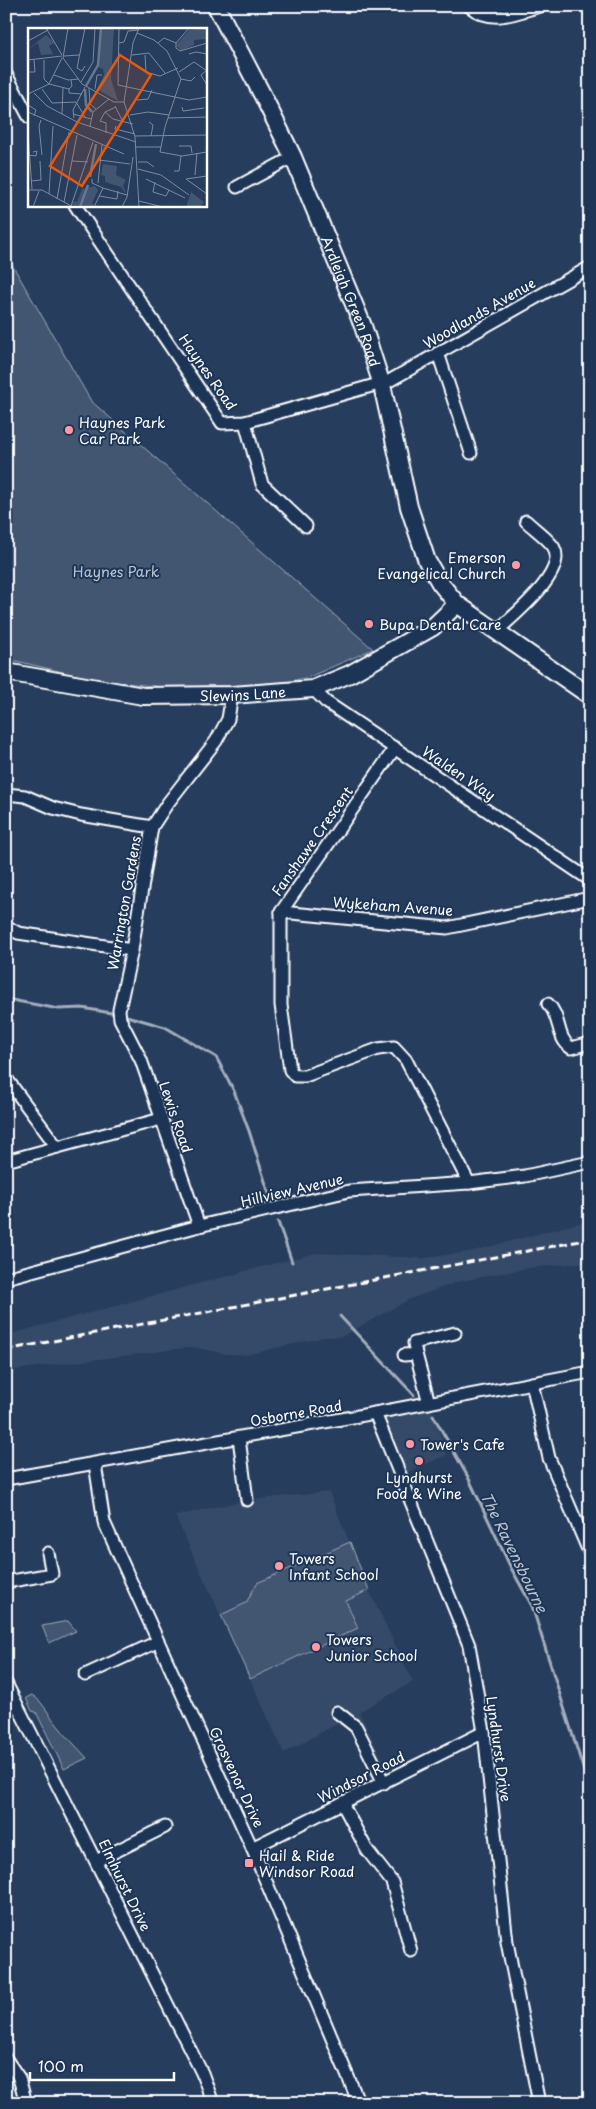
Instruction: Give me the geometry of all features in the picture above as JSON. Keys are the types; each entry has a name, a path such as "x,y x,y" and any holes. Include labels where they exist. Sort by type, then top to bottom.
{"street":[{"name":"Ardleigh Green Road","path":"216,6 263,96 292,157 363,326 382,385 409,507 427,561 440,583 457,604 590,696"},
{"path":"469,6 489,17 500,17 540,6"},
{"path":"6,74 28,115"},
{"path":"237,187 292,157"},
{"name":"Haynes Road","path":"76,206 222,423 245,422 382,385"},
{"name":"Woodlands Avenue","path":"382,385 590,267"},
{"path":"438,354 471,453"},
{"path":"245,422 262,484 306,526"},
{"path":"497,631 547,581 557,561 554,548 526,521"},
{"name":"Slewins Lane","path":"6,672 143,696 232,695 313,689 350,674 433,627 457,604"},
{"name":"Walden Way","path":"313,689 326,702 590,880"},
{"name":"Warrington Gardens","path":"119,1014 132,950 152,827 167,804 216,741 228,718 232,695"},
{"name":"Fanshawe Crescent","path":"395,748 281,912 282,1005 290,1070 295,1076 305,1076 378,1049 394,1048 406,1060 469,1183"},
{"path":"6,794 25,796 53,808 81,815 152,827"},
{"name":"Wykeham Avenue","path":"281,912 447,928 590,898"},
{"path":"6,926 18,933 132,950"},
{"path":"548,1004 555,1011 564,1043 570,1048 590,1044"},
{"name":"Lewis Road","path":"119,1014 141,1060 200,1226"},
{"path":"6,1078 57,1147"},
{"path":"6,1161 161,1118"},
{"name":"Hillview Avenue","path":"6,1278 200,1226 349,1192 469,1183 525,1176 590,1162"},
{"path":"428,1403 414,1343 455,1333"},
{"path":"404,1355 416,1354"},
{"name":"Osborne Road","path":"6,1479 376,1413 590,1372"},
{"path":"532,1383 549,1458 590,1554"},
{"name":"Lyndhurst Drive","path":"376,1413 469,1645 484,1732 507,1942 539,2103"},
{"path":"239,1438 247,1500"},
{"name":"Grosvenor Drive","path":"95,1464 104,1522 252,1848 359,2103"},
{"path":"6,1582 52,1574 48,1553"},
{"path":"85,1675 157,1642"},
{"name":"Elmhurst Drive","path":"6,1683 202,2073 213,2103"},
{"path":"337,1712 356,1727 384,1783"},
{"name":"Windsor Road","path":"252,1848 484,1732"},
{"path":"342,1804 367,1850 392,1882 411,1950"},
{"path":"96,1860 165,1827"},
{"path":"6,2059 19,2078 26,2103"}],"shaded area":[{"path":"590,1220 590,1262 529,1268 461,1281 410,1299 341,1337 324,1337 246,1355 226,1354 193,1347 6,1371 6,1335 280,1262 316,1253 425,1258 473,1251"},
{"path":"429,1403 447,1455 401,1475 375,1413"},
{"name":"Towers Junior School","path":"329,1492 369,1590 413,1682 359,1712 385,1764 371,1771 344,1720 284,1753 175,1516 247,1500"}],"green space":[{"name":"Haynes Park","path":"6,254 91,401 373,649 309,677 278,684 232,686 162,687 97,680 16,661 6,662"},
{"path":"350,1542 369,1590 346,1601 358,1628 250,1679 221,1615 246,1603 257,1583"},
{"path":"68,1621 76,1631 49,1643 42,1626"},
{"path":"32,1695 42,1704 59,1727 87,1758 64,1769 36,1712 32,1711 26,1698"}],"waterway":[{"name":"The Ravensbourne","path":"6,999 59,1009 82,1008 117,1014"},
{"name":"The Ravensbourne","path":"123,1015 165,1027 216,1057 234,1091 270,1197"},
{"name":"The Ravensbourne","path":"278,1222 292,1262"},
{"name":"The Ravensbourne","path":"340,1316 414,1395"},
{"name":"The Ravensbourne","path":"433,1415 468,1477 511,1568 532,1606 590,1790"}],"railway":[{"path":"6,1350 590,1239"}],"place":[{"name":"Haynes Park Car Park","path":"69,430"},
{"name":"Emerson Evangelical Church","path":"516,565"},
{"name":"Bupa Dental Care","path":"369,624"},
{"name":"Tower's Cafe","path":"410,1444"},
{"name":"Lyndhurst Food & Wine","path":"419,1461"},
{"name":"Towers Infant School","path":"279,1566"},
{"name":"Towers Junior School","path":"316,1647"},
{"name":"Hail & Ride Windsor Road","path":"249,1863"}]}
